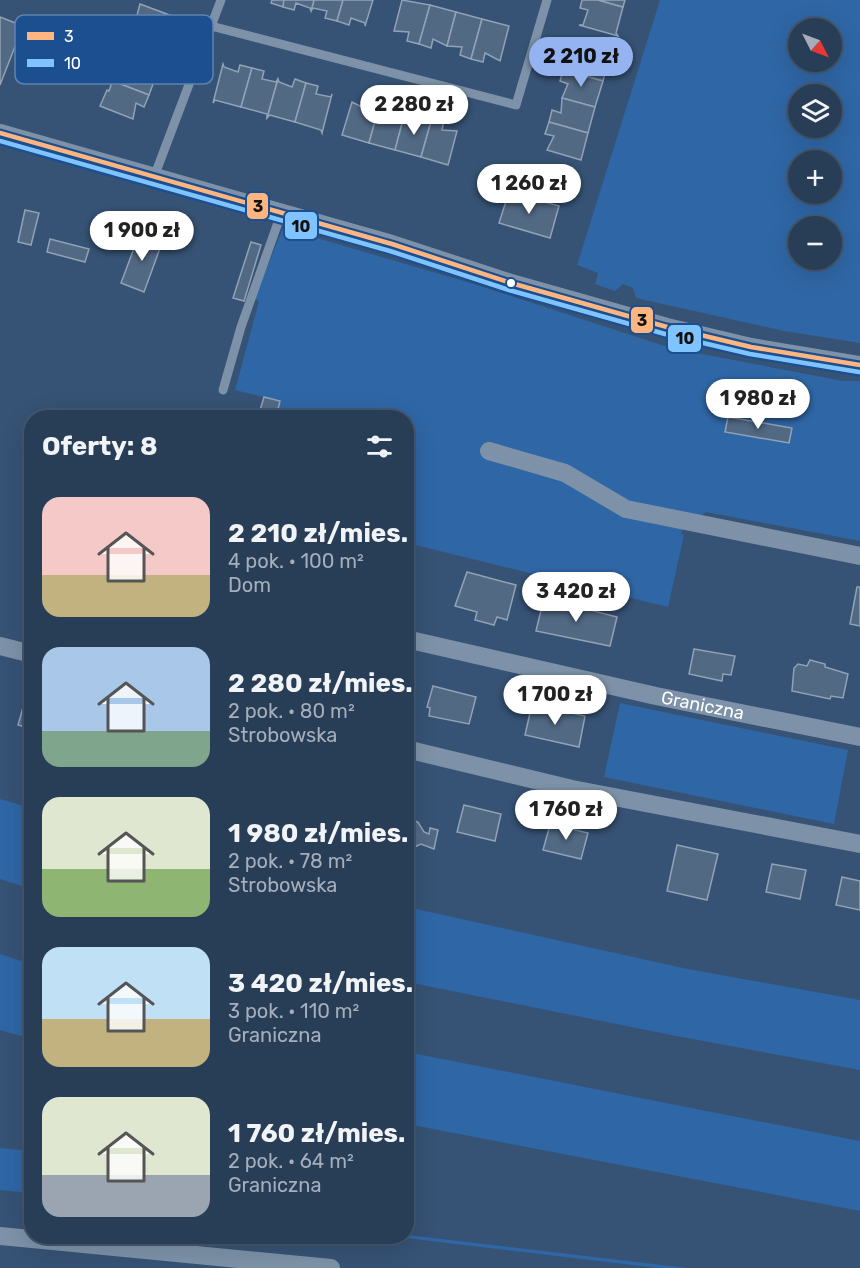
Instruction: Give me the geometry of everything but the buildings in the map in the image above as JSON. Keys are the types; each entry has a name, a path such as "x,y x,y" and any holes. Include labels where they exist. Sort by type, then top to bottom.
{"street":[{"path":"0,133 667,327 751,347 860,364"},
{"path":"489,450 566,473 626,509 860,556"},
{"name":"Graniczna","path":"414,641 656,696 860,737"},
{"path":"0,646 24,652"},
{"path":"414,751 572,789 860,844"},
{"path":"0,1236 24,1238"},
{"path":"83,1244 331,1268"}],"lane":[{"path":"213,20 220,0"},
{"path":"213,27 516,105 547,0"},
{"path":"154,177 189,84"},
{"path":"223,390 240,327 281,214"}],"shaded area":[{"path":"660,0 860,0 860,343 784,331 636,298 633,288 623,284 615,291 595,284 598,273 577,265"},
{"path":"283,228 474,284 671,348 843,381 860,381 860,541 706,512 682,530 681,534 684,535 668,607 414,545 414,410 278,410 280,401 235,390 259,301 254,299"},
{"path":"620,703 848,750 834,824 604,777"},
{"path":"0,799 24,806 24,887 0,879"},
{"path":"414,909 688,969 860,1000 860,1070 414,983"},
{"path":"0,954 24,962 24,1037 0,1030"},
{"path":"414,1053 860,1141 860,1211 414,1125"},
{"path":"0,1148 24,1150 24,1192 0,1190"},
{"path":"414,1236 688,1268 657,1268 414,1239"}],"transit line":[{"name":"3","path":"0,133 392,244 511,283 667,327 751,347 860,365"},
{"name":"10","path":"0,141 390,251 509,290 665,334 750,354 859,372"}]}
